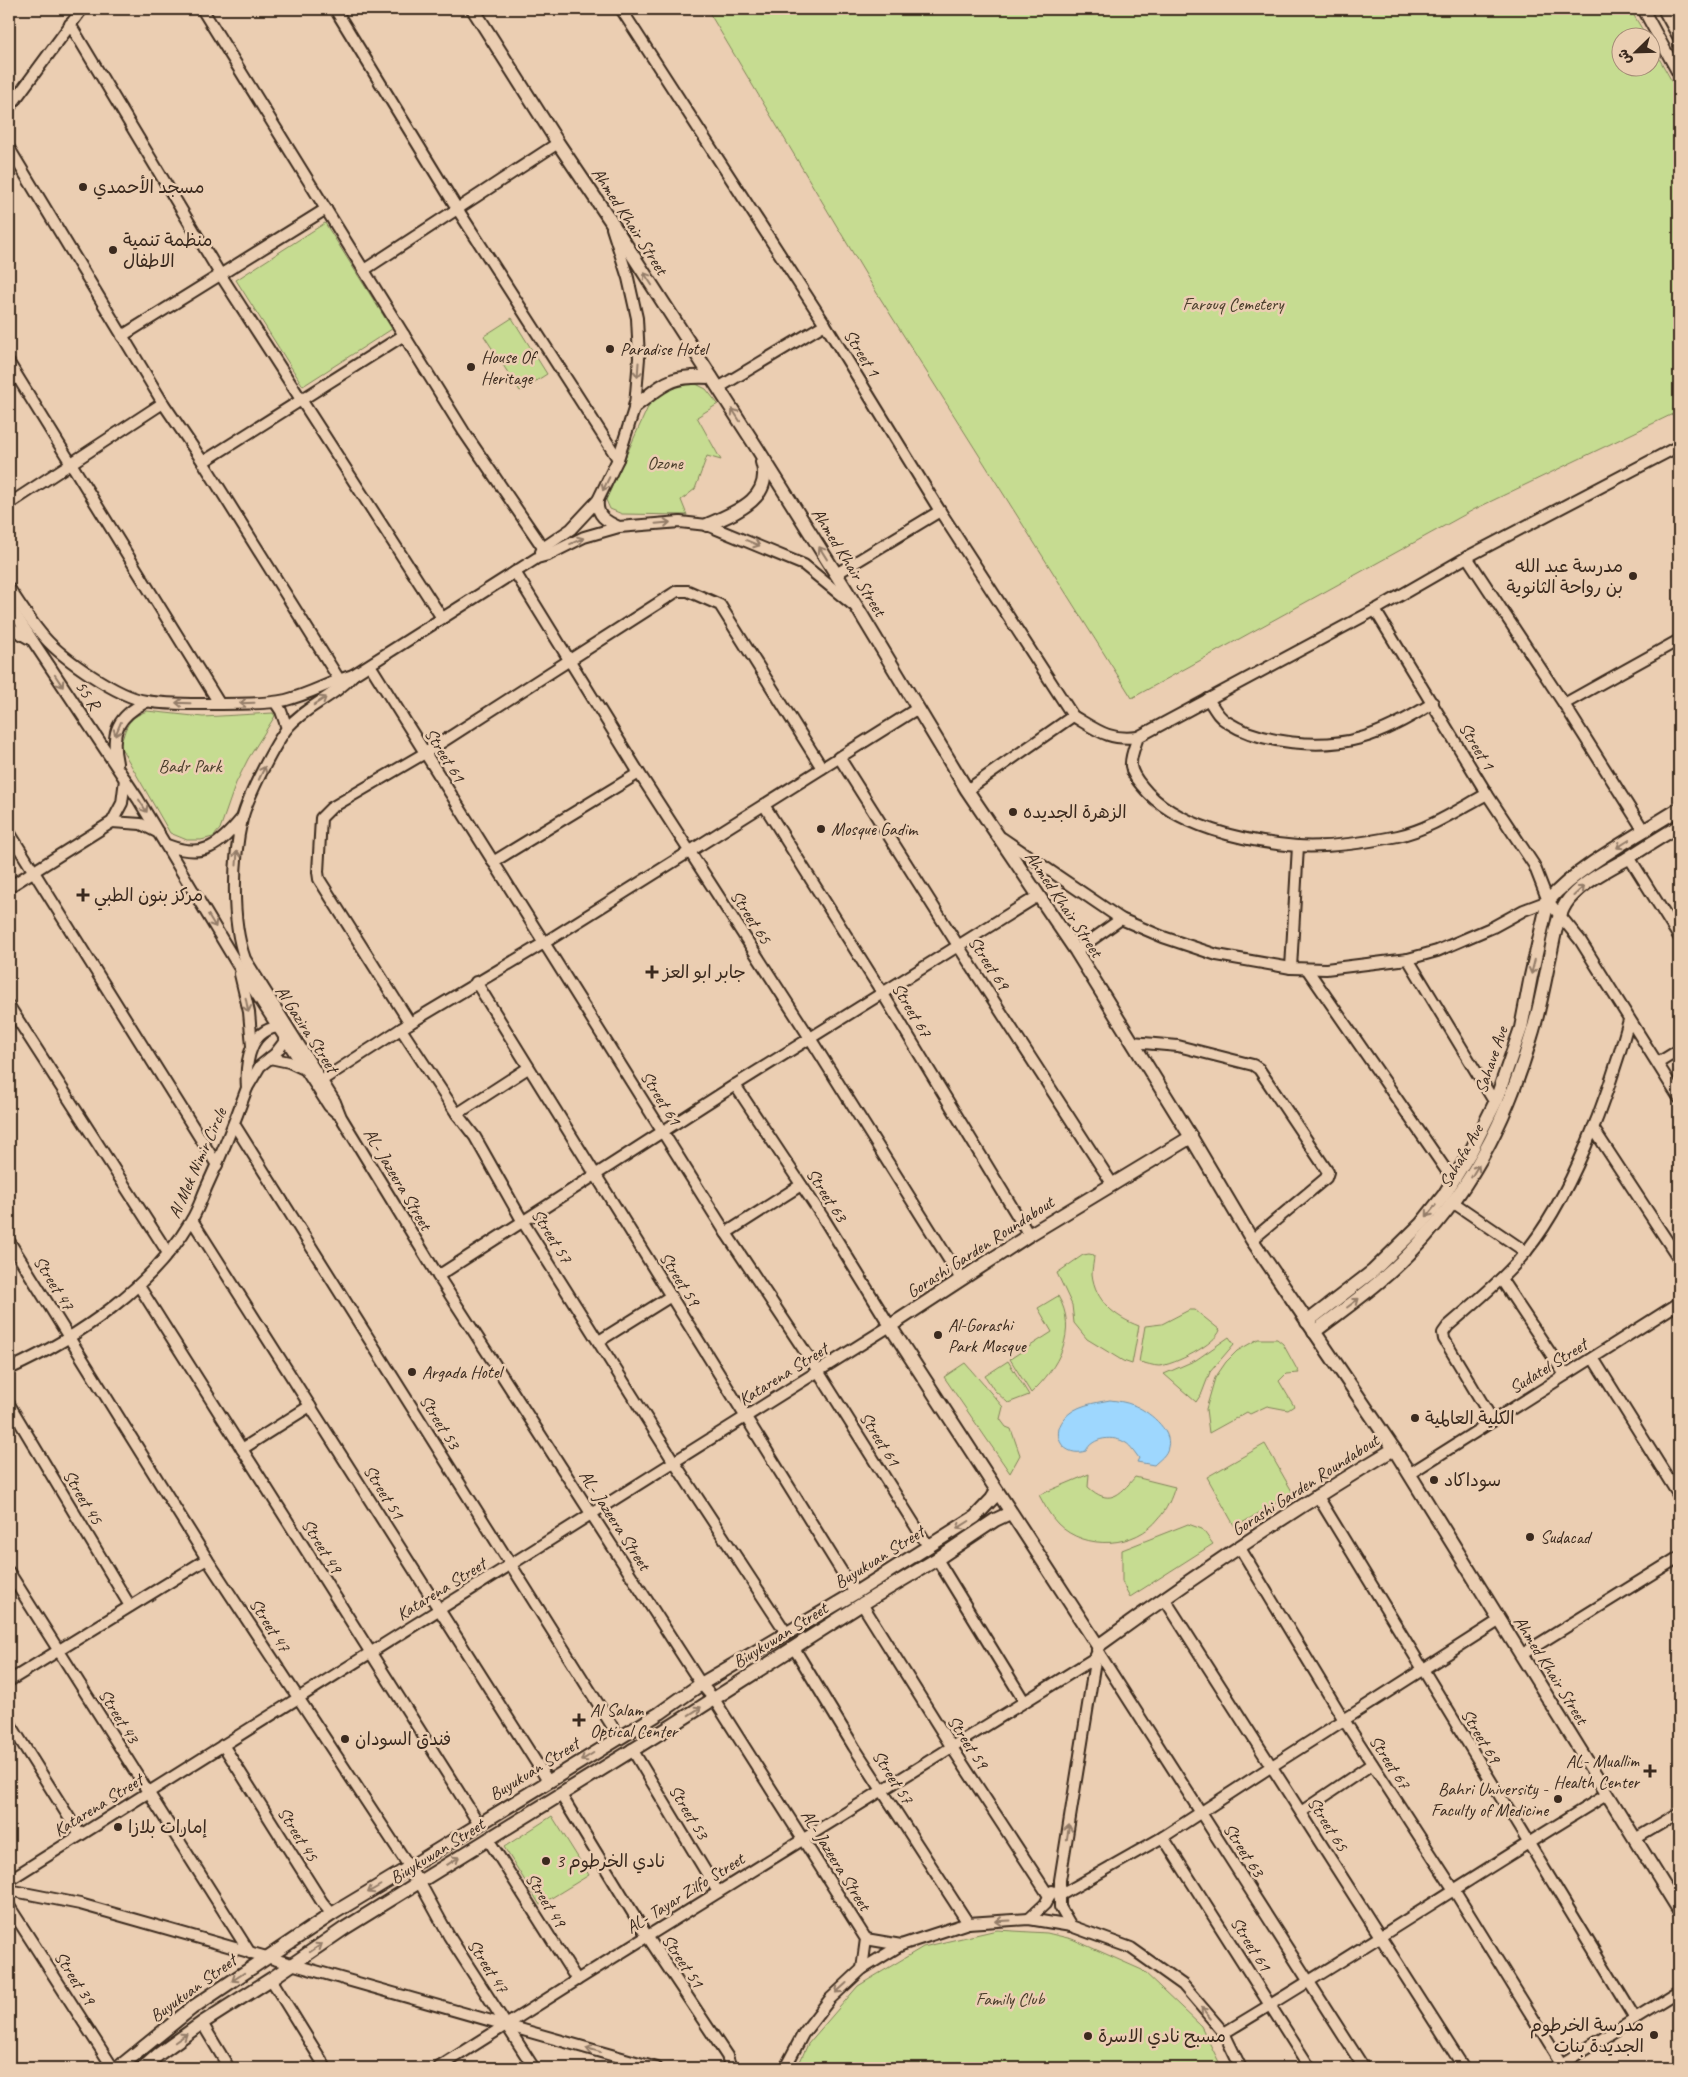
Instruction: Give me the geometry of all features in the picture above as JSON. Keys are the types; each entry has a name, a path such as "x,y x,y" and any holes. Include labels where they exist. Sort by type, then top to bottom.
{"main road":[{"name":"Ahmed Khair Street","path":"473,9 757,448 858,609 967,790 1076,951 1191,1136"},
{"path":"636,406 671,380 685,376 715,383"},
{"path":"707,525 743,510 760,491 765,476 757,448"},
{"path":"1548,901 1556,892 1594,863 1679,809"},
{"name":"Sahafa Ave","path":"1311,1327 1365,1294 1398,1265 1428,1235 1474,1174 1493,1140 1516,1085 1532,1036 1556,929 1568,900 1591,880 1679,826"},
{"name":"Sahave Ave","path":"1311,1327 1390,1256 1421,1224 1444,1196 1471,1151 1495,1103 1521,1028 1530,976 1548,901"},
{"name":"Gorashi Garden Roundabout","path":"890,1326 1030,1235 1191,1136 1252,1240 1394,1449 1317,1495 1164,1598 1096,1652"},
{"path":"890,1326 997,1491 1096,1652"},
{"name":"Ahmed Khair Street","path":"1394,1449 1679,1910"},
{"name":"Buyukuan Street","path":"118,2068 192,2008 332,1914 660,1713 701,1684 787,1634 975,1517 988,1504 997,1491"},
{"name":"Biuykuwan Street","path":"142,2068 202,2023 271,1979 345,1928 714,1699 862,1604 937,1559 995,1520 1010,1513"}],"street":[{"path":"9,108 82,9"},
{"path":"202,9 464,432 546,551"},
{"path":"335,9 458,210 618,459"},
{"name":"Street 1","path":"621,9 825,324 940,510 1073,716"},
{"path":"1643,9 1679,75"},
{"path":"1663,9 1679,38"},
{"path":"70,24 220,274 442,618"},
{"path":"364,270 558,143"},
{"path":"9,148 163,403 203,462 341,683"},
{"path":"122,336 326,209"},
{"path":"252,1048 239,939 236,885 237,854 243,818 263,769 287,728 341,683 546,551 598,500 618,459 636,406 639,358 637,318 628,278 610,220"},
{"path":"715,383 825,324"},
{"path":"203,462 404,335"},
{"path":"9,363 219,704"},
{"path":"9,504 163,403"},
{"path":"967,790 1073,716 1105,735 1122,739 1138,737 1375,610 1467,557 1679,446"},
{"path":"598,500 597,508 600,515 606,521 619,527"},
{"path":"836,574 940,510"},
{"path":"546,551 619,527 680,522 707,525 804,566 858,609"},
{"path":"1467,557 1564,704 1644,831"},
{"name":"Street 65","path":"514,572 639,773 810,1038 961,1279"},
{"path":"9,589 44,638 62,654 120,692 146,702 219,704 275,702 341,683"},
{"path":"425,753 677,591 688,591 716,602 723,609 822,768"},
{"name":"55 R","path":"9,605 125,779"},
{"name":"Street 1","path":"1375,610 1534,865 1548,901 1560,917"},
{"path":"9,627 32,640"},
{"path":"1564,704 1679,640"},
{"name":"Street 61","path":"370,665 662,1132 818,1371 928,1546"},
{"path":"1208,699 1218,714 1227,722 1245,730 1274,740 1314,743 1348,741 1362,738 1408,717 1433,703"},
{"path":"118,768 114,750 116,730 130,710 146,702"},
{"path":"275,702 281,711 287,728"},
{"path":"125,779 241,961 285,1032 305,1069 318,1083 476,982 544,943 918,708"},
{"path":"1138,737 1131,766 1134,776 1148,793 1165,807 1200,825 1241,837 1298,846 1343,844 1400,836 1434,823 1488,794"},
{"name":"Street 57","path":"425,753 325,813 321,818 318,872 323,887 457,1114 475,1136 523,1222 674,1462 787,1634"},
{"name":"Street 69","path":"840,757 958,946 1113,1184"},
{"path":"493,862 639,773"},
{"path":"9,887 112,822 122,803 125,779"},
{"name":"Street 67","path":"764,805 883,994 1030,1235"},
{"path":"167,845 180,850 193,851 215,846 243,818"},
{"path":"112,822 141,824 160,834"},
{"path":"9,832 217,1165"},
{"path":"995,833 1122,920 1163,937 1217,955 1291,968 1357,966 1408,959 1437,951 1470,938 1517,913 1548,901"},
{"path":"1291,968 1298,846"},
{"path":"1629,857 1679,937"},
{"path":"438,1276 734,1085 1038,896"},
{"path":"1560,917 1580,940 1679,1098"},
{"path":"1076,951 1122,920"},
{"path":"1408,959 1495,1103"},
{"path":"1307,969 1453,1180"},
{"name":"Street 59","path":"476,982 854,1593"},
{"path":"9,1006 134,1197 168,1253"},
{"path":"1493,1421 1443,1336 1448,1326 1501,1279 1526,1252 1560,1201 1593,1128 1622,1046 1629,1020"},
{"path":"252,1048 259,1034 285,1032"},
{"path":"247,1088 260,1066 270,1058 285,1032"},
{"name":"Al Gazira Street","path":"285,1032 318,1083"},
{"path":"1132,1042 1178,1046 1253,1065 1259,1069 1328,1172 1326,1178 1252,1240"},
{"name":"Al Mek Nimir Circle","path":"9,1369 38,1356 84,1328 139,1286 159,1266 192,1220 217,1165 247,1088 246,1078 252,1048"},
{"path":"1658,1063 1679,1050"},
{"path":"270,1058 289,1062 305,1069"},
{"path":"457,1114 528,1068"},
{"name":"AL- Jazeera Street","path":"318,1083 329,1106 341,1117 438,1276 701,1684 714,1699 866,1939"},
{"name":"Street 63","path":"734,1085 802,1185 890,1326"},
{"name":"Street 53","path":"234,1124 619,1737"},
{"path":"1593,1128 1679,1259"},
{"path":"726,1232 802,1185"},
{"path":"1454,1203 1526,1252"},
{"name":"Street 51","path":"192,1220 548,1781"},
{"name":"Street 47","path":"9,1241 207,1559 410,1867 449,1936 534,2068"},
{"path":"1501,1279 1565,1375"},
{"name":"Street 49","path":"139,1286 478,1824"},
{"path":"599,1341 671,1296"},
{"name":"Sudatel Street","path":"1409,1474 1679,1303"},
{"name":"Katarena Street","path":"9,1880 890,1326"},
{"path":"1593,1358 1676,1484 1679,1496"},
{"name":"Street 45","path":"9,1404 130,1606"},
{"path":"242,1449 310,1406"},
{"name":"Street 69","path":"1317,1495 1635,2018"},
{"name":"Street 67","path":"1240,1548 1344,1720 1454,1890 1560,2067"},
{"path":"1522,1655 1679,1557"},
{"path":"9,1681 207,1559"},
{"path":"937,1559 1024,1701"},
{"name":"Street 43","path":"9,1572 250,1953"},
{"name":"Street 65","path":"1164,1598 1464,2068"},
{"name":"Street 59","path":"862,1604 951,1746 1054,1896"},
{"path":"1029,1919 1054,1896 1164,1837 1500,1620"},
{"name":"Street 57","path":"794,1648 882,1790 968,1922"},
{"path":"1071,1926 1054,1896 1060,1880 1096,1652"},
{"name":"Street 63","path":"1096,1652 1364,2068"},
{"name":"AL- Tayar Zilfo Street","path":"438,2068 1024,1701 1096,1652"},
{"path":"9,1722 80,1835"},
{"name":"Street 45","path":"223,1745 322,1902 332,1914"},
{"name":"Street 53","path":"632,1749 718,1892"},
{"path":"1301,1812 1372,1764"},
{"path":"1224,2033 1381,1938 1527,1843 1608,1794"},
{"name":"Street 51","path":"560,1795 647,1936 727,2056 731,2068"},
{"path":"1635,1839 1679,1812"},
{"name":"Street 61","path":"1164,1837 1310,2068"},
{"name":"Street 49","path":"488,1839 577,1980"},
{"path":"9,1890 80,1904 657,2068"},
{"name":"Street 39","path":"9,1906 113,2068"},
{"path":"785,2068 803,2034 830,1999 862,1969 901,1945 968,1922 1029,1919 1071,1926 1131,1948 1168,1974 1183,1985 1224,2033 1241,2068"},
{"path":"862,1969 866,1939 901,1945"},
{"path":"271,1979 326,2068"},
{"path":"1560,2067 1679,1991"},
{"path":"202,2023 229,2068"}],"green space":[{"name":"Farouq Cemetery","path":"707,9 1630,9 1642,28 1610,28 1610,78 1660,78 1660,60 1679,94 1679,411 1475,509 1132,698 875,290"},
{"path":"325,223 392,329 303,386 236,280"},
{"path":"512,318 547,374 520,391 484,336"},
{"name":"Ozone","path":"690,381 706,389 718,404 697,417 721,460 707,456 695,489 681,500 687,515 622,514 610,509 606,500 653,396 674,384"},
{"name":"Badr Park","path":"147,711 203,717 273,713 275,716 248,759 236,783 220,829 213,837 201,840 187,840 170,833 120,746 131,720"},
{"path":"1083,1255 1094,1255 1092,1274 1097,1292 1102,1300 1114,1313 1139,1326 1132,1364 1123,1361 1087,1339 1074,1323 1072,1305 1057,1273"},
{"path":"1058,1296 1064,1309 1066,1322 1063,1348 1050,1372 1031,1393 1010,1359 1052,1332 1038,1308"},
{"path":"1189,1310 1195,1310 1220,1330 1217,1336 1194,1353 1166,1365 1154,1366 1139,1362 1145,1326 1162,1324"},
{"path":"1229,1337 1234,1344 1210,1372 1202,1393 1196,1402 1164,1374 1196,1360"},
{"path":"1258,1339 1277,1339 1283,1344 1299,1373 1286,1374 1279,1381 1294,1406 1288,1410 1267,1406 1250,1414 1247,1412 1209,1433 1206,1409 1215,1378 1226,1362 1237,1351"},
{"path":"1008,1361 1029,1395 1008,1403 994,1390 985,1376"},
{"path":"965,1363 1003,1407 1000,1419 1006,1427 1011,1429 1020,1455 1010,1473 944,1377"},
{"path":"1265,1444 1293,1493 1235,1527 1207,1477"},
{"path":"1089,1474 1088,1487 1095,1493 1108,1497 1119,1494 1135,1477 1175,1487 1164,1511 1149,1528 1124,1540 1096,1542 1082,1539 1069,1533 1058,1524 1039,1495"},
{"path":"1188,1524 1202,1529 1213,1544 1130,1597 1122,1582 1122,1550"},
{"name":"نادي الخرطوم 3","path":"552,1816 589,1875 540,1905 504,1847"},
{"name":"Family Club","path":"997,1930 1047,1933 1072,1939 1142,1970 1201,2026 1222,2068 797,2068 808,2044 858,1986 923,1947"}],"water":[{"path":"1110,1400 1128,1403 1145,1411 1163,1428 1169,1441 1168,1447 1164,1455 1154,1465 1137,1462 1139,1458 1130,1446 1121,1440 1110,1438 1098,1440 1089,1446 1086,1451 1078,1452 1071,1451 1062,1444 1058,1432 1068,1414 1085,1405"}],"place":[{"name":"مسجد الأحمدي","path":"83,187"},
{"name":"منظمة تنمية الاطفال","path":"113,250"},
{"name":"Paradise Hotel","path":"610,349"},
{"name":"House Of Heritage","path":"471,367"},
{"name":"مدرسة عبد الله بن رواحة الثانوية","path":"1633,576"},
{"name":"الزهرة الجديده","path":"1013,812"},
{"name":"Mosque Gadim","path":"821,829"},
{"name":"مركز بنون الطبي","path":"83,895"},
{"name":"جابر ابو العز","path":"652,972"},
{"name":"Al-Gorashi Park Mosque","path":"938,1335"},
{"name":"Argada Hotel","path":"412,1372"},
{"name":"الكلية العالمية","path":"1415,1418"},
{"name":"سوداكاد","path":"1434,1480"},
{"name":"Sudacad","path":"1530,1537"},
{"name":"Al Salam Optical Center","path":"579,1720"},
{"name":"فندق السودان","path":"345,1739"},
{"name":"AL- Muallim Health Center","path":"1650,1771"},
{"name":"Bahri University - Faculty of Medicine","path":"1558,1799"},
{"name":"إمارات بلازا","path":"118,1827"},
{"name":"نادي الخرطوم 3","path":"546,1861"},
{"name":"مدرسة الخرطوم الجديدة بنات","path":"1654,2035"},
{"name":"مسبح نادي الاسرة","path":"1088,2036"}]}
